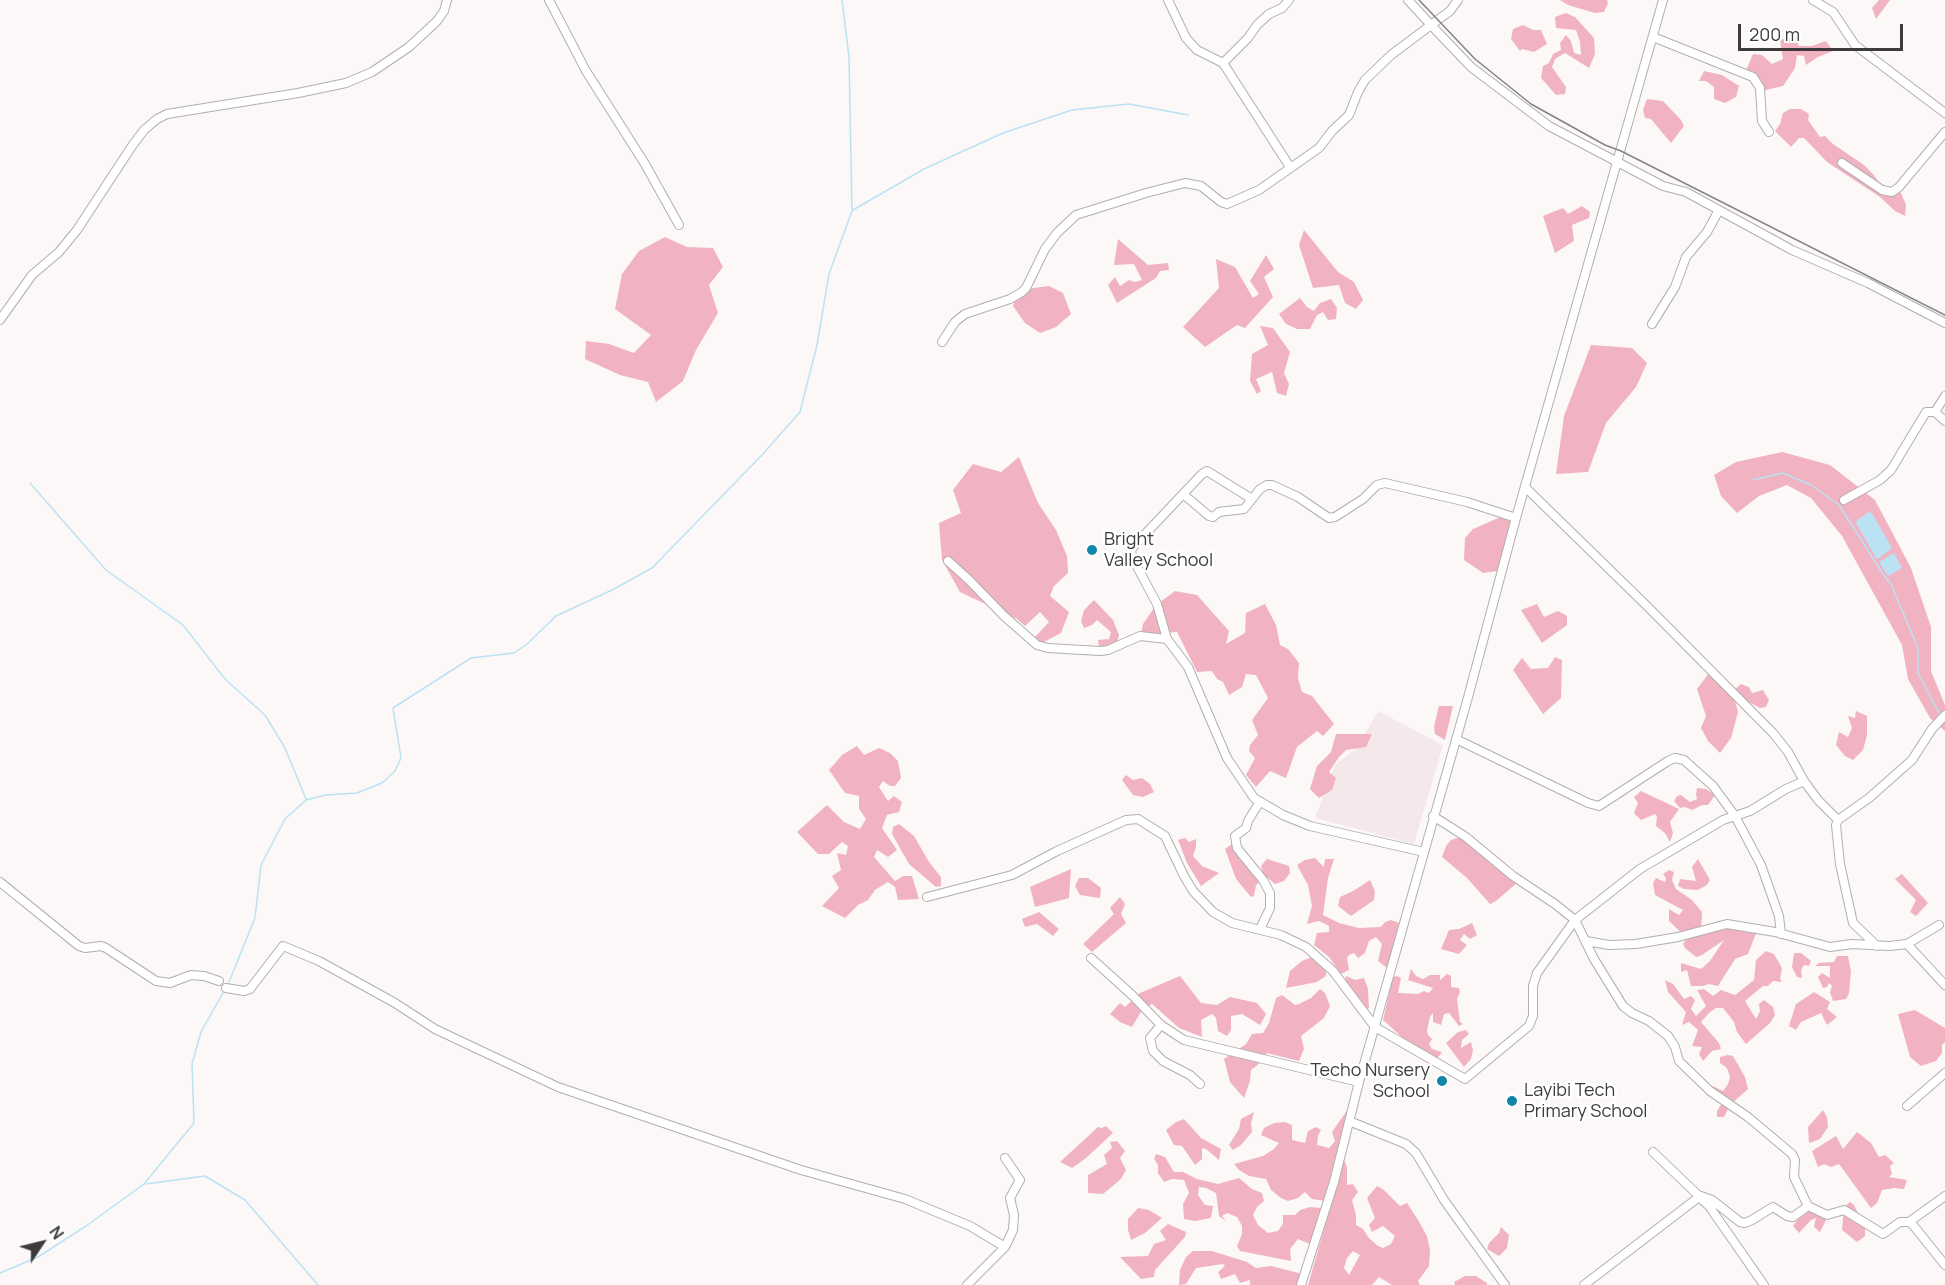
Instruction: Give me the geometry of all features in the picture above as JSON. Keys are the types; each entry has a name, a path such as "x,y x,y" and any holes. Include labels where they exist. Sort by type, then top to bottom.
{"street":[{"path":"0,320 32,275 59,252 77,230 132,146 144,130 157,119 167,114 289,95 346,83 372,72 409,46 437,21 444,11 447,0"},
{"path":"549,0 586,71 645,164 680,225"},
{"path":"1168,0 1186,38 1204,54 1223,63 1290,167"},
{"path":"1223,63 1248,38 1257,25 1269,14 1282,8 1289,0"},
{"path":"1408,0 1471,67 1549,126 1663,186 1686,192 1792,250 1869,283 1945,323"},
{"path":"942,342 956,322 965,315 1010,299 1022,292 1045,249 1057,233 1076,215 1185,183 1201,186 1221,202 1229,204 1259,190 1318,148 1349,115 1362,84 1378,67 1450,11 1458,0"},
{"path":"1301,1285 1334,1182 1359,1082 1433,816 1663,0"},
{"path":"1813,0 1833,12 1855,45 1945,113"},
{"path":"1653,38 1753,76 1760,88 1762,121 1769,132"},
{"path":"1842,163 1882,190 1892,192 1945,132"},
{"path":"1652,324 1674,287 1686,257 1707,232 1719,210"},
{"path":"1935,412 1945,396"},
{"path":"1844,500 1886,475 1899,459 1926,412 1935,412 1945,421"},
{"path":"1252,500 1208,471 1202,474 1133,547 1131,551 1133,559 1157,604 1167,639 1188,667 1233,769 1259,802 1310,826 1424,852"},
{"path":"1183,494 1213,517 1219,512 1244,509 1263,486 1272,485 1298,497 1329,518 1335,517 1362,499 1377,485 1392,483 1467,502 1516,518"},
{"path":"1525,487 1773,733 1788,752 1804,781 1818,800 1838,820"},
{"path":"948,561 1037,645 1048,648 1100,651 1140,636 1167,639"},
{"path":"1877,946 1853,922 1839,856 1836,832 1838,820 1869,798 1912,760 1932,729 1945,715"},
{"path":"1456,739 1588,803 1599,806 1668,761 1675,758 1684,760 1713,786 1735,816 1761,865 1779,916 1781,934"},
{"path":"927,897 1012,875 1057,851 1126,820 1138,819 1151,825 1165,836 1184,876 1207,907 1232,923 1260,929 1294,941 1318,956 1333,971 1375,1027 1466,1079 1529,1026 1533,1016 1532,991 1537,973 1575,920 1640,869 1710,827 1750,810 1804,781"},
{"path":"1259,802 1246,828 1235,836 1237,848 1263,880 1270,893 1270,908 1260,929"},
{"path":"1433,816 1466,837 1513,876 1575,920 1623,1006 1649,1021 1668,1036 1675,1047 1679,1061 1710,1091 1748,1117 1792,1154 1795,1160 1794,1177 1808,1206 1827,1215 1845,1210 1883,1234 1900,1222 1909,1222 1945,1196"},
{"path":"0,882 79,946 106,948 156,981 170,983 191,975 219,981"},
{"path":"1586,941 1609,945 1636,944 1727,924 1781,934 1830,947 1852,944 1877,946 1907,944 1939,925"},
{"path":"1907,944 1945,985"},
{"path":"226,988 244,991 250,988 283,946 329,966 395,1003 435,1029 558,1087 801,1170 905,1199 970,1226 1005,1247"},
{"path":"1091,958 1132,994 1161,1025 1184,1040 1359,1082"},
{"path":"1161,1025 1150,1038 1153,1051 1163,1061 1190,1075 1200,1084"},
{"path":"1906,1106 1945,1073"},
{"path":"1349,1121 1406,1144 1416,1153 1444,1200 1505,1285"},
{"path":"1653,1152 1698,1195 1712,1200 1742,1223 1752,1220 1773,1207 1793,1217 1808,1206"},
{"path":"967,1285 1005,1247 1013,1230 1014,1215 1010,1198 1020,1180 1005,1158"},
{"path":"1584,1285 1699,1197 1709,1206 1764,1285"},
{"path":"1909,1222 1945,1265"}],"shaded area":[{"path":"1560,0 1607,0 1608,3 1604,12 1595,13 1568,5"},
{"path":"1879,0 1890,0 1876,19 1872,8"},
{"path":"1566,13 1575,17 1594,38 1595,54 1589,68 1565,53 1555,59 1552,67 1566,87 1565,94 1556,95 1541,78 1543,66 1549,63 1553,54 1561,50 1560,43 1566,35 1571,41 1574,53 1581,55 1576,30 1556,28 1555,17"},
{"path":"1523,25 1533,30 1541,30 1547,44 1534,52 1522,49 1520,51 1511,39 1513,29"},
{"path":"1795,37 1799,46 1812,46 1826,41 1833,51 1806,65 1804,56 1797,55 1795,68 1783,86 1757,92 1745,73 1753,54 1762,55 1772,64 1783,59 1780,40"},
{"path":"1704,71 1722,75 1739,86 1736,97 1725,103 1714,99 1714,87 1706,81 1699,81"},
{"path":"1647,99 1663,101 1681,120 1684,126 1671,143 1651,119 1645,118 1643,110"},
{"path":"1790,109 1801,109 1809,114 1808,120 1820,137 1825,136 1864,165 1885,190 1894,189 1901,193 1906,205 1905,216 1827,162 1804,138 1799,138 1791,147 1775,131 1783,113"},
{"path":"1582,206 1590,212 1589,218 1572,225 1574,241 1555,253 1543,216 1563,208 1568,214"},
{"path":"1304,230 1338,272 1354,282 1363,300 1356,309 1345,303 1339,285 1313,288 1299,245"},
{"path":"665,237 687,247 713,248 723,267 709,285 718,313 696,350 683,381 656,402 648,382 620,375 585,359 586,341 609,344 634,353 651,335 615,309 622,274 639,251"},
{"path":"1118,239 1148,265 1168,263 1169,270 1160,271 1156,278 1117,303 1108,285 1115,277 1120,286 1129,280 1135,282 1142,280 1134,264 1114,265"},
{"path":"1266,255 1274,269 1264,277 1273,297 1245,328 1237,325 1205,347 1183,327 1219,288 1216,259 1235,267 1253,298 1259,294 1250,281"},
{"path":"1049,286 1063,293 1071,314 1056,327 1040,333 1025,323 1013,306 1018,290"},
{"path":"1300,298 1307,307 1314,311 1320,303 1331,299 1337,308 1336,319 1328,320 1323,312 1317,315 1310,329 1297,329 1286,324 1279,314"},
{"path":"1260,326 1273,328 1290,352 1284,373 1289,384 1286,396 1277,393 1272,372 1256,379 1261,391 1257,394 1250,381 1252,354 1268,345"},
{"path":"1591,345 1632,348 1647,363 1636,387 1606,423 1588,472 1556,474 1564,416"},
{"path":"1782,452 1830,465 1875,500 1911,568 1931,627 1931,671 1945,705 1945,731 1930,718 1908,679 1902,645 1842,536 1811,498 1787,485 1759,496 1737,513 1721,496 1714,475 1736,462"},
{"path":"1019,457 1038,503 1056,530 1067,556 1068,573 1054,586 1050,596 1069,612 1061,633 1042,643 1033,639 1049,622 1040,612 1025,626 1017,619 960,592 942,560 939,523 961,513 953,490 973,464 1001,472"},
{"path":"1505,515 1515,524 1510,557 1497,571 1483,573 1464,560 1465,538 1473,529"},
{"path":"1175,591 1197,595 1229,631 1226,644 1245,633 1246,613 1265,604 1276,625 1280,645 1288,649 1299,663 1298,678 1302,692 1312,696 1334,724 1323,736 1317,731 1297,747 1286,778 1270,771 1256,787 1246,775 1255,758 1249,751 1250,745 1258,735 1252,720 1268,698 1256,675 1246,674 1242,687 1229,695 1223,682 1217,679 1212,671 1197,672 1177,632 1141,634 1143,624 1156,605"},
{"path":"1094,600 1113,620 1119,635 1117,642 1108,647 1099,647 1098,640 1109,639 1111,632 1097,620 1084,628 1081,621 1084,610"},
{"path":"1537,604 1544,617 1558,611 1567,616 1567,625 1542,643 1521,610"},
{"path":"1555,657 1562,660 1561,698 1543,714 1513,670 1522,658 1531,669 1548,668"},
{"path":"1709,673 1733,694 1738,712 1731,738 1720,753 1708,741 1701,728 1706,716 1697,689"},
{"path":"1741,684 1749,687 1752,693 1763,690 1769,700 1766,707 1760,708 1737,696 1735,689"},
{"path":"1439,706 1453,706 1445,740 1435,734 1434,726"},
{"path":"1378,711 1443,745 1414,844 1315,818 1335,765 1357,748"},
{"path":"1856,711 1867,716 1867,735 1863,750 1853,760 1845,756 1836,745 1839,732 1848,737 1852,728 1848,716 1855,718"},
{"path":"1336,734 1372,734 1366,747 1346,750 1339,757 1329,772 1336,778 1332,790 1319,798 1310,789 1317,766 1331,752"},
{"path":"857,746 864,755 879,748 890,753 898,761 901,778 895,786 890,786 883,781 879,787 888,801 894,796 902,802 899,812 887,815 882,828 897,850 888,857 877,850 874,857 895,881 903,876 912,876 919,899 898,900 895,887 888,882 875,890 868,900 858,905 845,918 822,906 839,888 832,876 841,870 837,853 846,855 848,846 842,842 829,854 818,854 797,832 827,805 844,822 860,829 866,819 859,809 859,796 845,793 829,770 842,755"},
{"path":"1126,775 1133,780 1142,778 1150,784 1154,792 1143,797 1133,795 1122,780"},
{"path":"1697,788 1706,789 1715,795 1708,805 1692,810 1685,807 1680,808 1674,801 1677,796 1681,795 1690,802 1697,799"},
{"path":"1641,791 1679,809 1670,822 1673,833 1670,842 1665,833 1656,826 1655,814 1641,820 1634,813 1638,803 1634,797"},
{"path":"899,824 914,836 941,877 941,886 936,887 909,864 892,834 893,827"},
{"path":"1466,835 1473,836 1518,882 1490,904 1467,878 1442,857 1451,840"},
{"path":"1185,838 1189,842 1196,839 1193,856 1202,866 1219,873 1201,886 1187,863 1178,840"},
{"path":"1235,842 1240,852 1239,859 1244,863 1250,860 1263,878 1256,885 1254,896 1251,897 1236,879 1225,849"},
{"path":"1315,858 1324,867 1325,859 1334,859 1328,878 1323,915 1339,923 1359,928 1381,927 1385,922 1391,920 1399,923 1387,968 1378,961 1382,944 1376,937 1369,941 1365,953 1358,958 1354,953 1349,955 1347,958 1349,970 1341,974 1329,957 1314,945 1317,933 1329,932 1329,926 1319,921 1307,924 1312,906 1308,885 1297,865"},
{"path":"1267,859 1289,866 1290,873 1284,881 1275,884 1263,874 1261,866"},
{"path":"1698,859 1710,880 1707,885 1698,890 1678,886 1680,879 1696,881 1692,867"},
{"path":"1071,869 1069,898 1035,907 1030,887"},
{"path":"1669,870 1674,872 1672,880 1676,889 1692,900 1702,912 1701,932 1740,927 1757,931 1748,954 1735,959 1718,986 1709,984 1691,986 1687,970 1681,972 1681,963 1701,969 1710,961 1724,940 1696,957 1685,948 1683,944 1687,938 1669,921 1669,909 1679,915 1683,910 1655,895 1653,883 1656,878 1665,882 1666,878 1663,874"},
{"path":"1902,874 1928,903 1916,916 1910,912 1916,900 1895,879"},
{"path":"1079,878 1088,878 1101,888 1100,898 1080,895 1075,886"},
{"path":"1370,880 1375,891 1374,900 1351,916 1338,906 1340,897"},
{"path":"1120,897 1125,904 1121,914 1126,923 1092,952 1083,944 1114,914 1110,908"},
{"path":"1039,912 1059,929 1053,936 1037,924 1025,927 1022,919"},
{"path":"1472,923 1477,935 1470,939 1464,934 1460,940 1467,945 1459,954 1441,949 1449,930 1459,929"},
{"path":"1766,951 1774,954 1782,968 1780,979 1782,982 1773,981 1768,986 1763,986 1745,1001 1756,1019 1760,1011 1759,1004 1764,1000 1773,1007 1775,1015 1770,1023 1746,1044 1723,1008 1716,1008 1701,1022 1719,1043 1721,1049 1712,1051 1703,1061 1699,1054 1702,1047 1692,1046 1698,1030 1689,1022 1682,1025 1686,1012 1668,992 1665,980 1673,984 1684,999 1691,996 1695,1000 1691,1009 1696,1016 1706,1006 1697,990 1704,989 1713,996 1721,990 1735,995 1754,980 1756,960"},
{"path":"1794,953 1801,953 1811,961 1809,966 1804,965 1801,970 1802,978 1797,977 1792,967"},
{"path":"1314,956 1327,963 1326,976 1317,982 1286,988 1290,971 1302,961"},
{"path":"1837,956 1848,956 1851,971 1849,993 1846,999 1833,1001 1830,992 1832,986 1829,983 1823,988 1818,977 1822,973 1830,978 1830,966 1815,966 1819,963 1834,962"},
{"path":"1411,969 1416,976 1423,979 1430,975 1440,975 1440,980 1447,974 1451,976 1451,987 1459,988 1457,999 1460,1022 1463,1024 1459,1026 1449,1013 1444,1014 1441,1025 1433,1022 1433,1013 1430,1017 1427,1030 1432,1039 1429,1044 1432,1049 1442,1052 1437,1059 1403,1038 1383,1020 1393,977 1401,978 1398,993 1418,994 1424,991 1429,993 1433,988 1408,980"},
{"path":"1180,976 1201,1003 1217,1005 1230,997 1257,1003 1266,1014 1260,1025 1242,1014 1231,1016 1231,1030 1227,1036 1218,1031 1216,1018 1212,1014 1201,1020 1202,1037 1179,1028 1152,1004 1142,1010 1132,1027 1120,1022 1110,1014 1120,1003 1125,1007 1140,993"},
{"path":"1346,976 1355,980 1364,978 1368,989 1369,1008 1358,1013 1343,992"},
{"path":"1320,989 1325,993 1330,1006 1324,1018 1301,1036 1304,1049 1299,1061 1267,1053 1251,1070 1244,1098 1230,1082 1224,1059 1246,1044 1252,1034 1263,1033 1269,1023 1276,998 1282,995 1295,1005 1311,998"},
{"path":"1814,992 1830,1002 1827,1009 1837,1017 1827,1025 1821,1013 1801,1022 1796,1030 1789,1026 1796,1004"},
{"path":"1915,1010 1945,1028 1942,1053 1936,1061 1921,1066 1910,1057 1898,1014"},
{"path":"1466,1030 1469,1034 1462,1040 1461,1048 1471,1042 1473,1050 1471,1059 1464,1067 1446,1043 1458,1032"},
{"path":"1733,1056 1745,1077 1748,1089 1730,1105 1724,1117 1717,1117 1717,1111 1722,1103 1715,1096 1713,1086 1723,1091 1728,1084 1730,1077 1727,1068 1720,1063 1720,1057"},
{"path":"1348,1109 1349,1115 1325,1201 1312,1199 1305,1192 1298,1198 1288,1201 1271,1190 1266,1179 1249,1176 1234,1164 1263,1156 1274,1149 1279,1143 1261,1135 1264,1128 1274,1123 1285,1122 1292,1125 1292,1140 1305,1143 1308,1131 1316,1127 1321,1130 1317,1145 1329,1148 1335,1141 1332,1132"},
{"path":"1823,1110 1827,1117 1828,1127 1820,1139 1809,1143 1808,1127"},
{"path":"1254,1112 1251,1123 1252,1132 1241,1145 1233,1150 1229,1145 1239,1129 1241,1119"},
{"path":"1184,1119 1201,1138 1221,1149 1219,1160 1202,1148 1202,1159 1195,1165 1182,1146 1174,1145 1166,1130"},
{"path":"1106,1126 1113,1133 1086,1158 1072,1168 1060,1162 1098,1127"},
{"path":"1857,1132 1871,1143 1879,1157 1885,1155 1894,1163 1890,1166 1892,1174 1889,1177 1907,1180 1904,1189 1882,1190 1877,1203 1871,1208 1839,1164 1831,1167 1824,1164 1818,1167 1812,1151 1836,1136 1843,1149"},
{"path":"1117,1141 1125,1151 1120,1158 1126,1170 1121,1179 1103,1194 1088,1193 1088,1175 1107,1164 1104,1155 1112,1148 1110,1142"},
{"path":"1156,1154 1165,1157 1174,1172 1183,1172 1197,1179 1218,1184 1239,1178 1252,1189 1262,1193 1264,1201 1253,1215 1258,1225 1268,1233 1278,1231 1283,1224 1283,1215 1295,1215 1300,1210 1310,1207 1322,1208 1312,1245 1298,1239 1290,1249 1291,1261 1240,1251 1237,1246 1242,1234 1242,1226 1237,1217 1227,1213 1222,1216 1227,1222 1219,1216 1216,1193 1206,1188 1199,1187 1198,1195 1205,1205 1213,1206 1211,1218 1195,1221 1184,1219 1183,1204 1189,1193 1184,1180 1172,1179 1164,1182 1158,1173 1158,1165 1154,1159"},
{"path":"1344,1160 1347,1167 1347,1185 1353,1184 1358,1192 1352,1200 1356,1225 1363,1229 1378,1246 1383,1248 1391,1244 1395,1236 1383,1226 1372,1232 1369,1225 1375,1218 1367,1198 1377,1186 1400,1206 1407,1203 1427,1236 1430,1250 1429,1266 1418,1281 1420,1285 1392,1285 1379,1277 1372,1285 1308,1285","holes":["1353,1251 1360,1255 1349,1275 1344,1268 1347,1258"]},
{"path":"1850,1202 1854,1205 1865,1227 1865,1236 1857,1242 1842,1230 1844,1207"},
{"path":"1815,1207 1826,1220 1820,1232 1814,1227 1816,1218 1811,1220 1799,1233 1793,1226 1798,1219"},
{"path":"1138,1208 1149,1210 1162,1218 1145,1233 1131,1240 1128,1219"},
{"path":"1168,1224 1186,1232 1185,1237 1155,1270 1154,1277 1141,1279 1120,1257 1148,1256 1154,1244 1166,1240 1160,1231"},
{"path":"1501,1227 1509,1235 1507,1248 1499,1256 1487,1249"},
{"path":"1193,1251 1212,1251 1247,1262 1256,1268 1271,1266 1303,1274 1299,1285 1250,1285 1250,1280 1240,1283 1235,1274 1221,1279 1218,1272 1225,1266 1223,1264 1196,1268 1186,1284 1179,1285 1180,1270 1186,1257"},
{"path":"1465,1276 1476,1276 1487,1285 1455,1285 1454,1282"}],"water":[{"path":"1869,512 1872,513 1892,548 1878,559 1856,523"},
{"path":"1894,553 1902,568 1888,576 1879,562"}],"waterway":[{"path":"229,982 255,918 261,865 285,819 306,800 326,795 357,793 382,783 395,771 401,758 393,708 471,658 514,653 527,644 556,616 652,568 762,455 800,412 817,345 829,274 852,211 849,57 842,0"},
{"path":"853,210 924,169 1003,133 1072,110 1129,104 1188,115"},
{"path":"1753,480 1783,473 1811,485 1839,505 1891,584 1918,648 1918,673 1939,713"},
{"path":"30,483 106,570 183,625 225,679 265,715 285,748 306,799"},
{"path":"0,1273 38,1257 144,1184 194,1123 192,1064 201,1032 224,991"},
{"path":"146,1184 205,1176 245,1200 318,1285"}],"railway":[{"path":"1419,0 1475,59 1531,104 1605,145 1945,315"}],"place":[{"name":"Bright Valley School","path":"1092,550"},
{"name":"Techo Nursery School","path":"1442,1081"},
{"name":"Layibi Tech Primary School","path":"1512,1101"}]}
